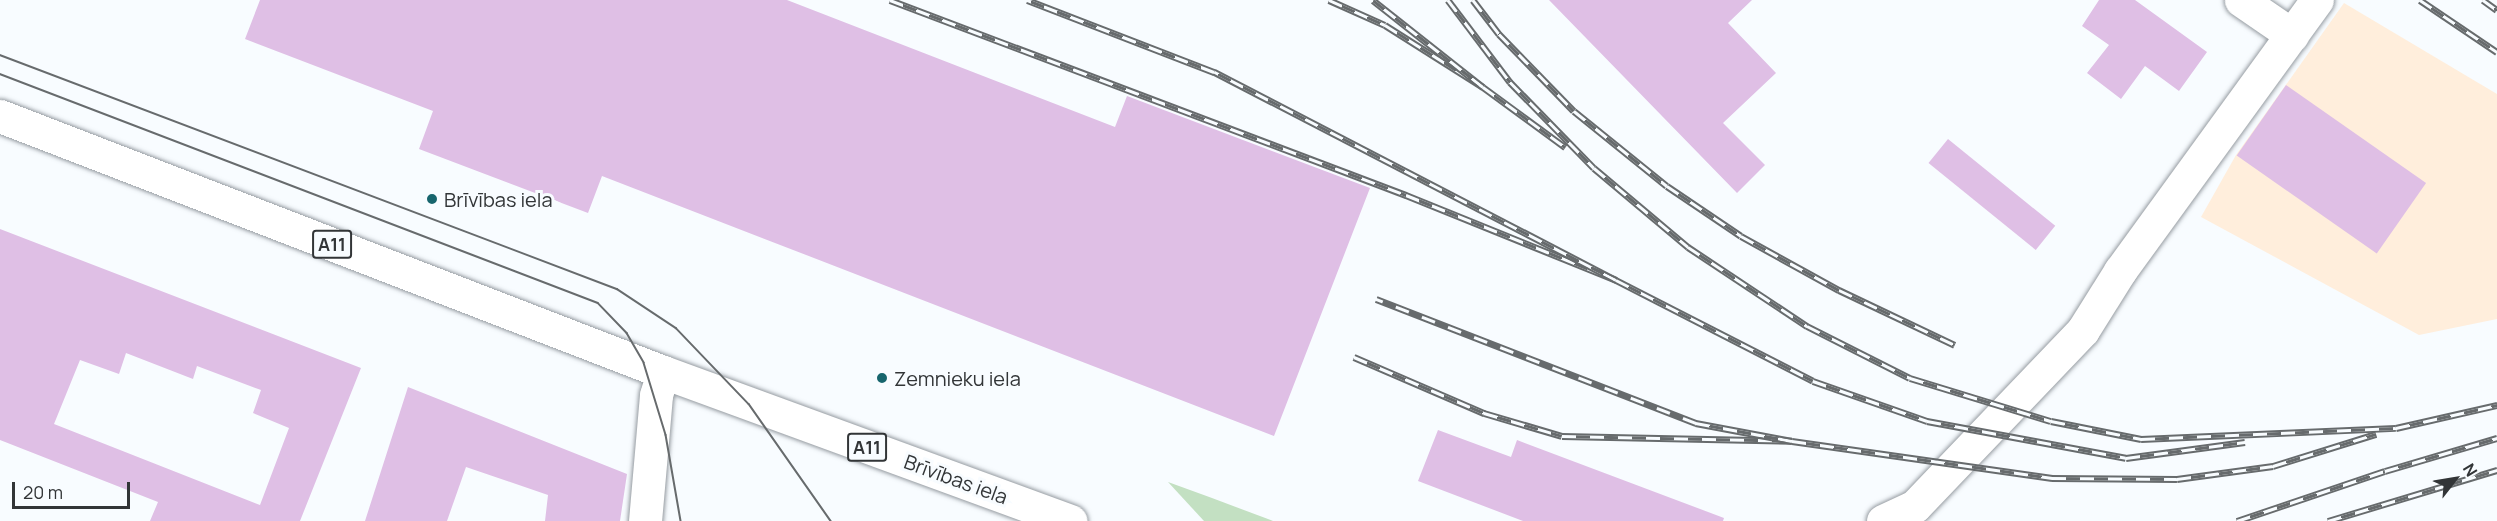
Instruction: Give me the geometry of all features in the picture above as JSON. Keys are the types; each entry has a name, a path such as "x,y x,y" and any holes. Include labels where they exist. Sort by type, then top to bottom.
{"main road":[{"path":"2241,0 2292,35"},
{"path":"1883,521 1915,507 2083,330 2120,271 2317,0"},
{"name":"Brīvības iela","path":"0,116 663,372 1071,521"},
{"path":"645,521 656,395 663,372"}],"shaded area":[{"path":"2344,3 2497,94 2497,319 2419,335 2201,217 2236,155"}],"green space":[{"path":"1168,482 1212,498 1273,521 1204,521"}],"building":[{"path":"260,0 787,0 1115,127 1127,96 1370,188 1274,436 602,176 588,213 419,149 433,111 245,39"},
{"path":"1549,0 1752,0 1728,23 1776,73 1723,123 1765,165 1737,193"},
{"path":"2099,0 2135,0 2207,52 2179,91 2145,66 2121,99 2087,73 2109,45 2082,26"},
{"path":"2286,85 2426,183 2377,254 2237,155"},
{"path":"1948,139 2055,226 2036,250 1928,163"},
{"path":"0,229 361,368 300,521 150,521 158,502 0,440","holes":["126,353 193,379 197,366 261,390 253,413 289,428 260,505 54,424 80,360 119,374"]},
{"path":"408,387 627,474 620,521 545,521 548,495 466,467 447,521 365,521"},
{"path":"1438,430 1511,457 1517,440 1724,518 1723,521 1523,521 1418,481"}],"tram line":[{"path":"0,55 617,289 676,328 749,404 831,521"},
{"path":"0,74 598,303 627,333 644,363 666,435 681,521"}],"railway":[{"path":"890,0 1406,195 1616,280 1214,72 1027,0"},
{"path":"1329,0 1385,25 1483,87 1373,0"},
{"path":"1448,0 1510,82 1594,168 1688,247 1807,326 1910,378 2051,421 2141,439 2396,428 2497,405"},
{"path":"1473,0 1499,34 1574,111 1667,186 1741,236 1839,290 1955,345"},
{"path":"2420,0 2497,52"},
{"path":"2483,0 2497,10"},
{"path":"1483,87 1565,147"},
{"path":"1616,280 1813,381 1927,421 2126,458 2245,442"},
{"path":"1354,357 1484,413 1562,436 1792,441 1696,423 1376,299"},
{"path":"1792,441 2052,478 2177,479 2273,466 2376,434"},
{"path":"2237,521 2385,471 2497,438"},
{"path":"2328,521 2497,470"}],"place":[{"name":"Brīvības iela","path":"432,199"},
{"name":"Zemnieku iela","path":"882,378"}]}
